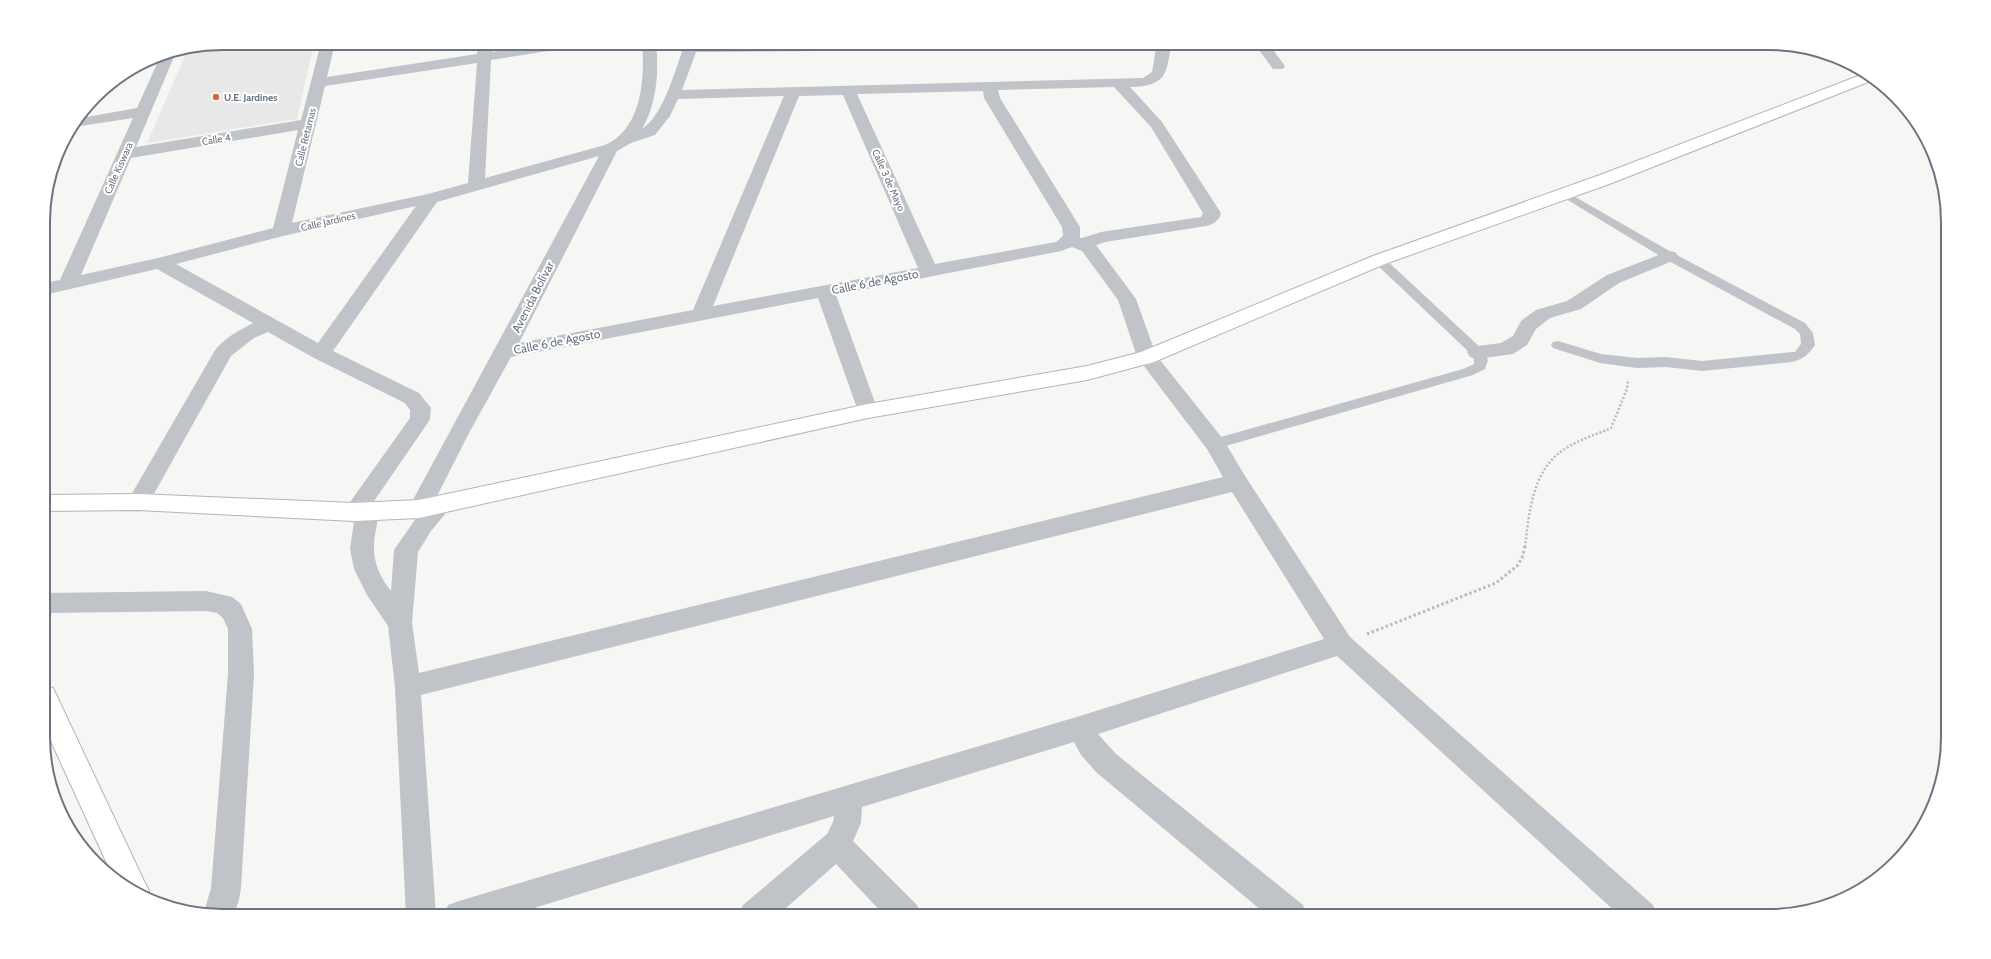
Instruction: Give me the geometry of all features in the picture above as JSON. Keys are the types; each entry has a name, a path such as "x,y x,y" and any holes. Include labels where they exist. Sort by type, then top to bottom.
{"street":[{"name":"Calle Retamas","path":"281,231 326,50"},
{"path":"318,83 484,50 476,184"},
{"name":"Avenida Bolívar","path":"419,509 458,433 618,144 638,124 650,84 650,50"},
{"name":"Calle Jardines","path":"50,288 160,263 281,231 431,198 618,144 650,131 658,123 673,95 690,50"},
{"path":"673,95 990,87 1149,81 1158,77 1163,50"},
{"path":"1266,50 1278,66"},
{"name":"Calle Kiswara","path":"68,283 166,59"},
{"path":"50,503 138,502 361,511 419,509 444,502 868,411 1087,372 1147,357 1379,260 1565,194 1864,79"},
{"name":"Calle 6 de Agosto","path":"504,352 1055,248 1101,237 1206,221 1211,217 1212,213 1157,125 1118,83"},
{"path":"990,87 992,98 1071,227 1077,242 1091,250 1127,299 1147,357 1215,444 1236,482 1341,644 1634,909"},
{"name":"Calle 3 de Mayo","path":"848,90 929,271"},
{"path":"700,315 793,92"},
{"path":"82,122 143,112"},
{"name":"Calle 4","path":"124,154 308,124"},
{"path":"321,353 431,198"},
{"path":"1476,352 1506,349 1520,340 1528,326 1542,314 1574,305 1613,279 1669,256"},
{"path":"160,263 321,353 412,398 421,408 420,419 361,511 362,550 366,569 375,588 400,623"},
{"path":"825,291 868,411"},
{"path":"138,502 224,352 247,334 268,324"},
{"path":"408,687 1236,482"},
{"path":"421,909 408,687 400,623 406,550 423,525 444,502"},
{"path":"50,603 206,601 222,604 232,611 240,629 241,674 226,888 220,909"},
{"path":"482,909 1080,728 1341,644"},
{"path":"50,709 130,882"},
{"path":"1080,728 1090,746 1106,763 1283,909"},
{"path":"762,909 837,844 847,823 849,799"},
{"path":"837,844 899,909"}],"lane":[{"path":"1558,345 1578,352 1621,362 1666,362 1702,366 1782,359 1800,355 1808,345 1806,333 1800,326 1669,256 1565,194"},
{"path":"1215,444 1475,370 1480,366 1481,360 1476,352 1379,260"}],"path":[{"path":"1341,644 1496,583 1514,569 1522,559 1526,547 1530,510 1547,466 1560,452 1572,445 1611,428 1627,389 1628,378 1621,362"}],"shaded area":[{"path":"211,50 312,50 297,119 147,143 186,54"}],"place":[{"name":"U.E. Jardines","path":"216,97"}]}
